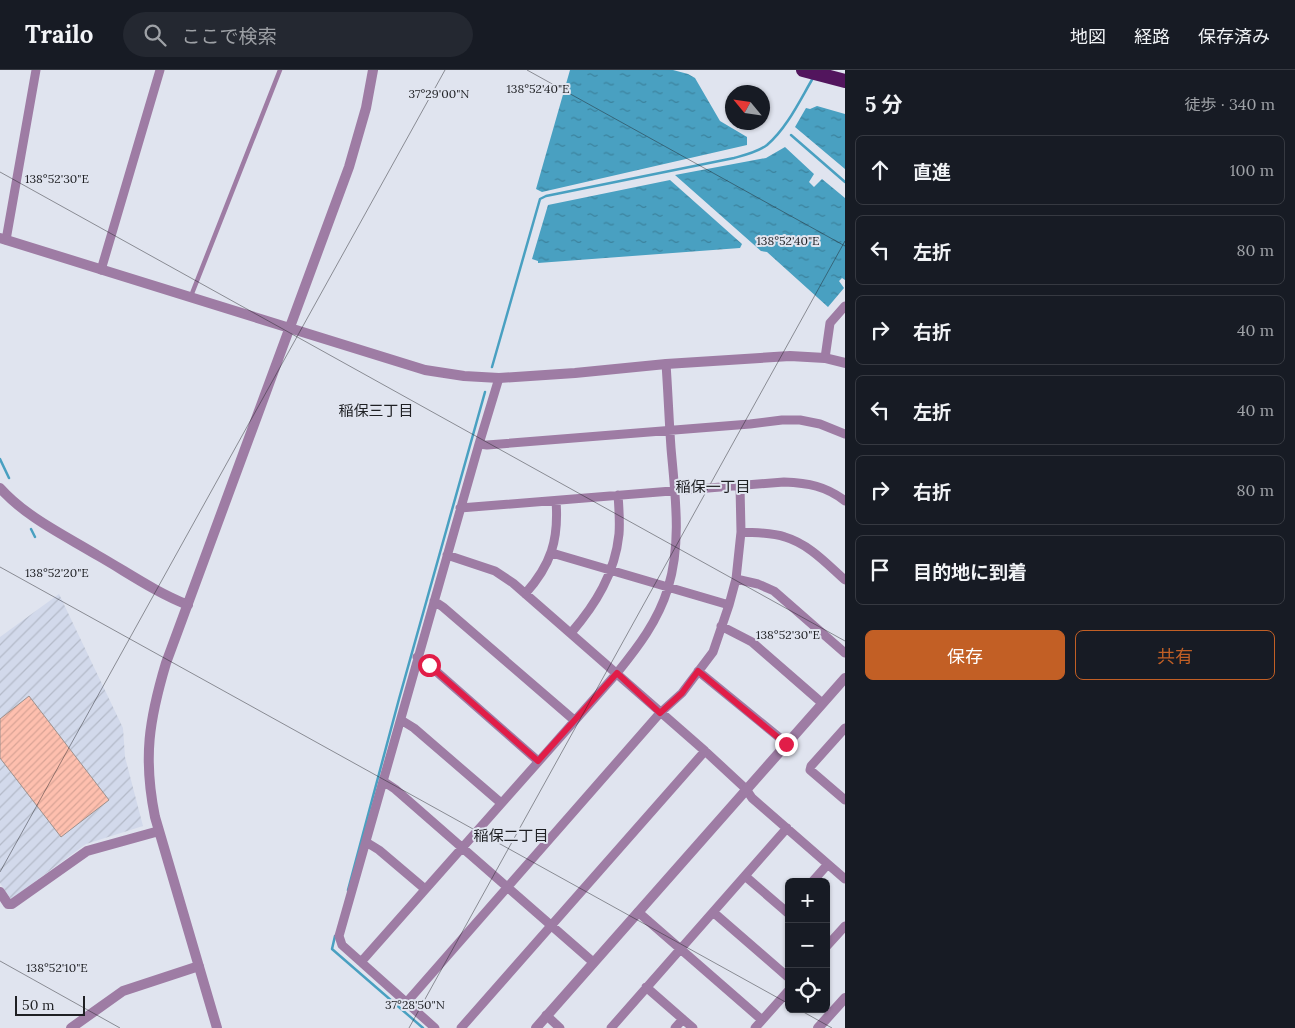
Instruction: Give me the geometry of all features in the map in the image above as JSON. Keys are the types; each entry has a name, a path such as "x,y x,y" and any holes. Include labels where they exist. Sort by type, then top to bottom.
{"highway":[{"path":"805,70 845,81"}],"street":[{"path":"36,70 3,239 425,370 464,376 499,378 790,356 825,358 845,363"},
{"path":"101,270 160,70"},
{"path":"217,1028 152,802 148,761 152,720 166,663 349,167 366,108 373,70"},
{"path":"825,358 830,323 845,306"},
{"path":"361,962 617,673 646,634 658,613 668,588 676,543 678,518 666,364"},
{"path":"435,1028 342,945 339,936 478,444 499,378"},
{"path":"478,444 487,445 670,431 782,420 800,420 820,424 845,434"},
{"path":"460,508 784,482 808,483 830,491 845,501"},
{"path":"406,1003 660,713 682,693 712,652 729,605 736,578 741,532 740,486"},
{"path":"0,488 25,511 44,523 164,595 188,605"},
{"path":"572,633 594,605 605,587 611,570 619,534 618,495"},
{"path":"524,594 538,580 552,553 558,520 556,501"},
{"path":"741,532 774,534 796,541 817,555 845,580"},
{"path":"552,553 729,605"},
{"path":"447,556 495,571 513,583 617,673 746,789 752,798 845,879"},
{"path":"736,578 774,591 845,653"},
{"path":"434,601 451,613 574,720"},
{"path":"721,626 752,642 822,703"},
{"path":"417,657 429,665 538,761"},
{"path":"698,671 786,744"},
{"path":"536,1028 845,678"},
{"path":"401,720 414,728 501,804"},
{"path":"845,728 810,766 810,770 845,800"},
{"path":"461,1028 705,752"},
{"path":"383,781 395,789 593,962"},
{"path":"610,1028 787,828"},
{"path":"0,892 8,904 12,904 87,851 159,831"},
{"path":"366,842 379,850 425,889"},
{"path":"816,878 828,864"},
{"path":"745,876 785,909"},
{"path":"638,912 762,1020"},
{"path":"713,912 785,975"},
{"path":"830,943 845,926"},
{"path":"71,1028 123,991 199,966"},
{"path":"646,987 693,1028"},
{"path":"755,1028 785,994"},
{"path":"818,1028 845,998"},
{"path":"546,1015 560,1028"},
{"path":"675,1028 683,1019"}],"lane":[{"path":"190,297 280,70"}],"shaded area":[{"path":"59,594 123,728 125,757 143,826 86,844 11,899 0,883 0,637"}],"water":[{"path":"570,70 673,70 688,74 695,78 720,121 725,124 725,130 735,130 747,137 747,145 542,192 536,189"},
{"path":"817,106 845,114 845,169 795,127 806,108 810,109"},
{"path":"785,147 814,174 809,182 814,187 822,179 845,198 845,280 842,278 839,281 844,288 828,307 767,252 761,251 675,175 766,158"},
{"path":"670,180 742,244 740,248 538,263 538,261 532,259 548,205"}],"building":[{"path":"29,696 109,800 61,837 0,758 0,719"}],"waterway":[{"path":"492,367 540,199 546,196 734,158 756,151 767,145 781,130 813,78"},
{"path":"791,135 845,182"},
{"path":"348,890 485,392"},
{"path":"0,459 9,478"},
{"path":"31,529 35,537"},
{"path":"335,936 332,949 423,1028"}],"district":[{"name":"稲保三丁目","path":"376,411"},
{"name":"稲保一丁目","path":"713,487"},
{"name":"稲保二丁目","path":"511,836"}],"route":[{"path":"429,665 538,761 617,673 660,713 682,693 698,671 786,744"}]}
